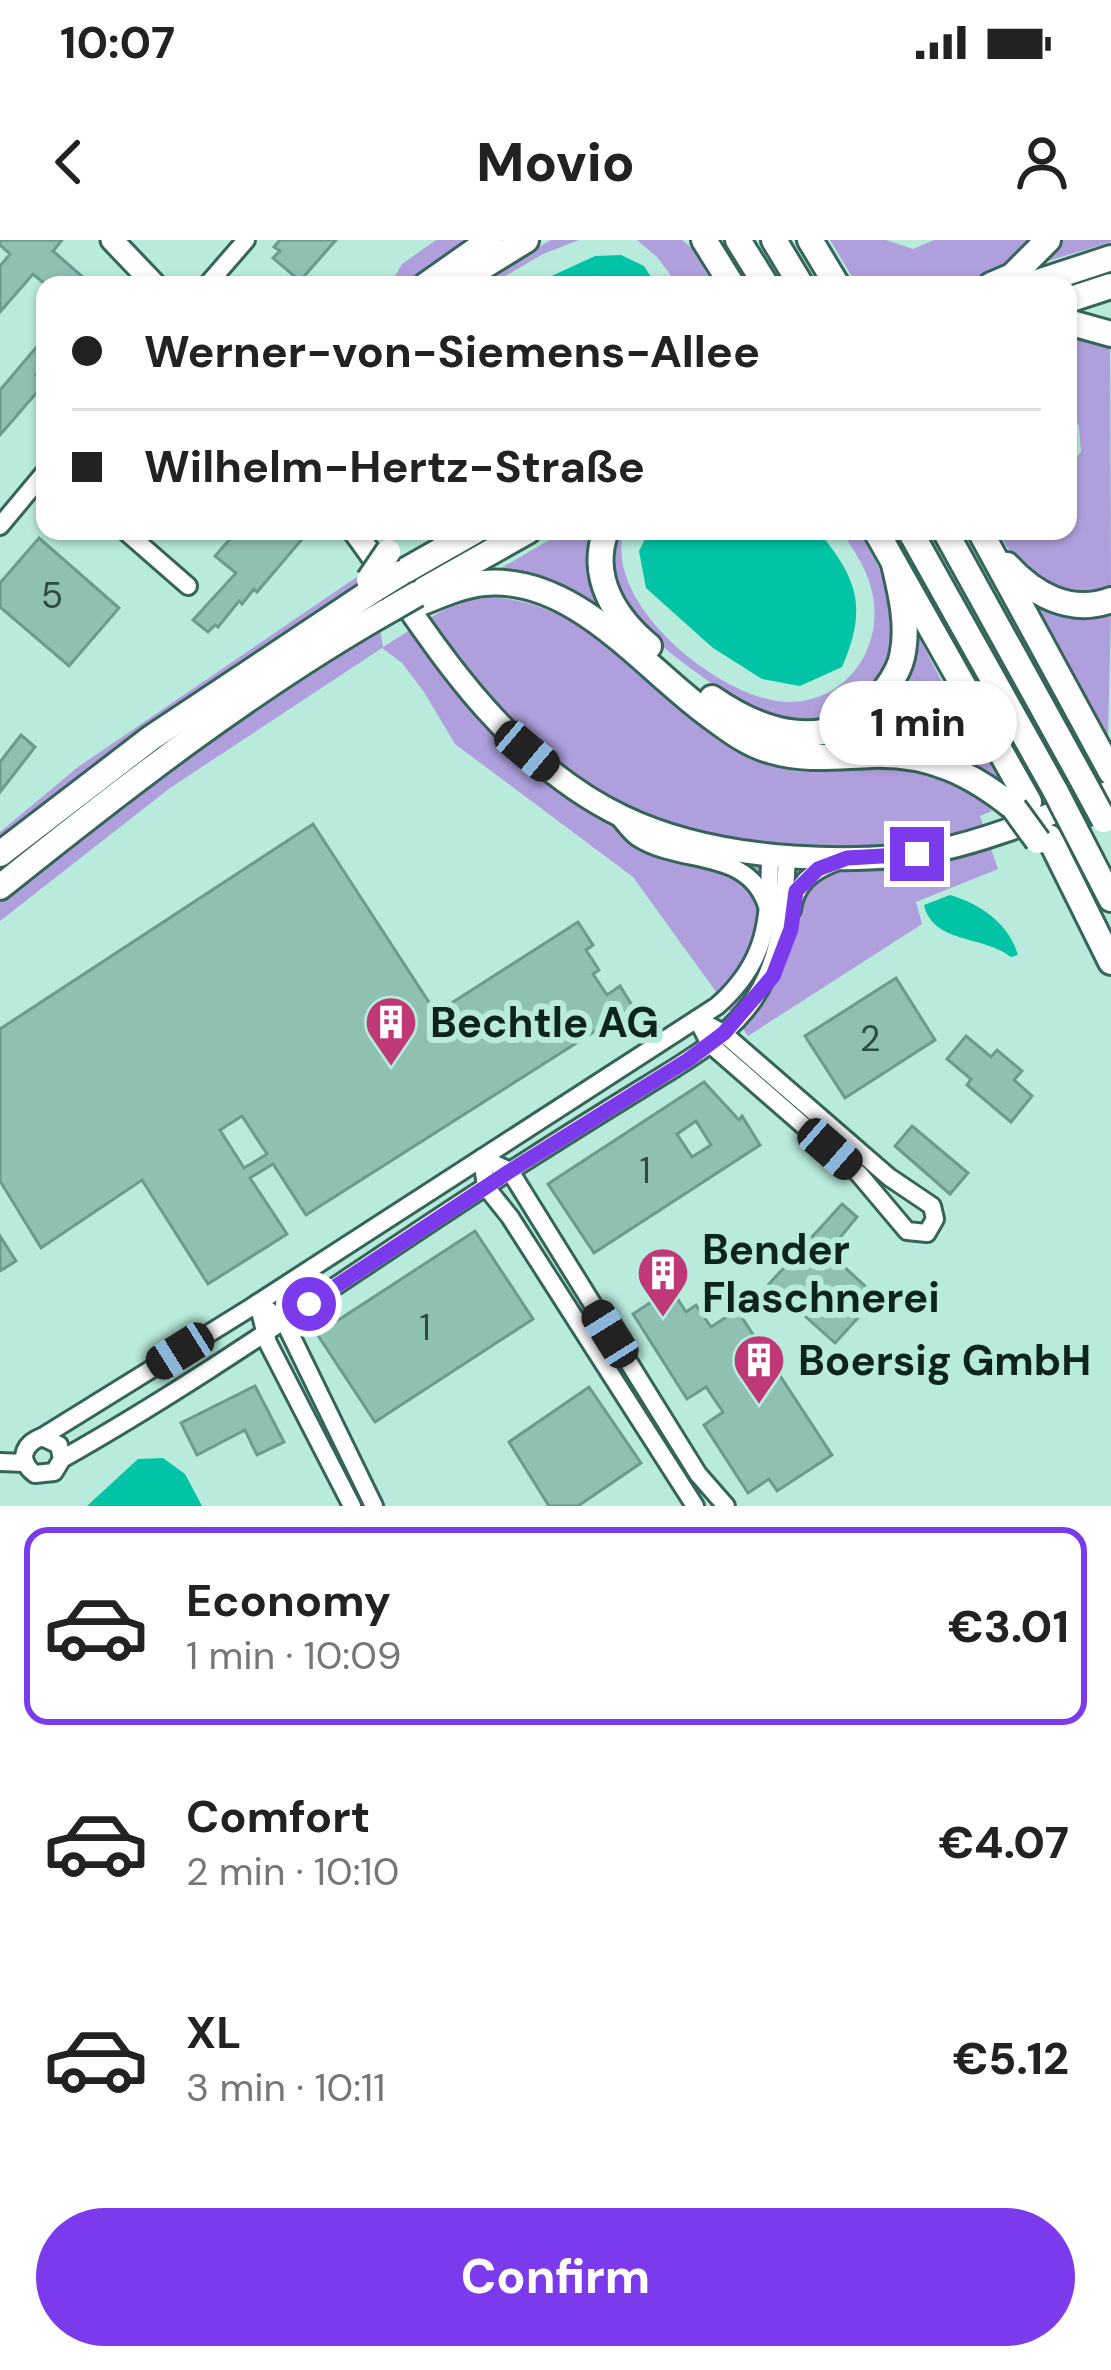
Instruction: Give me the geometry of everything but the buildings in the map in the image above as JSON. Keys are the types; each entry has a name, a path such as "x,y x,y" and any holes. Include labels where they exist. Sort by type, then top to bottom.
{"highway":[{"path":"439,276 490,240"},
{"path":"468,276 526,240"},
{"path":"700,240 726,276"},
{"path":"738,240 760,276"},
{"path":"774,240 796,276"},
{"path":"1012,276 1048,240"},
{"path":"814,244 832,276"},
{"path":"1056,276 1111,258"},
{"path":"1077,297 1111,286"},
{"path":"1077,325 1111,334"},
{"path":"0,886 162,760 383,601 396,552 441,540"},
{"path":"420,598 513,540"},
{"path":"603,540 599,550 604,588 626,627 732,712 759,727 794,734 832,730 864,713 888,686 902,660 905,629 894,564"},
{"path":"881,540 1022,805 1064,867 1111,962"},
{"path":"915,540 1111,898"},
{"path":"950,540 1107,827"},
{"path":"985,540 1111,772"},
{"path":"986,540 1037,592 1069,604 1111,601"},
{"path":"0,854 124,757 344,608 420,598 487,582 529,588 587,616 749,743 805,758 920,757 955,768 1022,805"}],"main road":[{"path":"112,240 147,276"},
{"path":"121,240 149,276"},
{"path":"361,540 486,710 557,777 617,815 693,845 779,856 917,854 971,842 1111,791"}],"street":[{"path":"215,276 246,240"},
{"path":"0,526 36,483"},
{"path":"135,540 188,586"},
{"path":"617,815 636,836 671,851 736,865 751,877 770,913"},
{"path":"762,987 780,935 779,856"},
{"path":"25,1463 26,1447 258,1303 734,992 751,971 770,913 779,856"},
{"path":"62,1459 264,1334 717,1038 773,976 783,953 796,891 818,869 847,858"},
{"path":"697,1019 865,1168"},
{"path":"482,1158 510,1171 698,1474 726,1506"},
{"path":"482,1158 486,1187 510,1217 695,1506"},
{"path":"258,1303 284,1321 374,1506"},
{"path":"258,1303 264,1334 352,1506"},
{"path":"603,1360 620,1350"},
{"path":"0,1462 25,1463 35,1474 49,1475 62,1459 59,1445 42,1437"}],"shaded area":[{"path":"436,240 470,240 424,276 395,276 402,264"},
{"path":"551,240 579,240 505,276 488,276"},
{"path":"637,240 682,240 693,249 708,276 671,276"},
{"path":"830,240 886,240 913,249 934,240 1037,240 993,276 852,276"},
{"path":"1059,240 1111,240 1111,242 1048,261"},
{"path":"621,255 644,266 650,276 552,276 595,256"},
{"path":"1077,333 1110,342 1111,588 1076,595 1030,574 1003,540 1077,540"},
{"path":"549,540 592,540 591,580 602,608 598,612 487,576"},
{"path":"615,540 623,540 622,559 631,588 672,642 730,684 786,702 827,693 844,682 867,650 873,630 871,588 847,540 865,540 891,603 892,640 887,659 864,695 834,715 800,724 775,718 728,694 639,625 618,591"},
{"path":"644,540 825,540 843,565 855,596 855,628 842,667 800,686 762,679 713,648 646,588 639,551"},
{"path":"370,568 383,647 442,611 473,600 508,599 544,608 606,645 721,739 765,761 805,772 842,766 905,767 960,784 992,811 980,816 998,869 916,902 922,924 748,1036 633,877 455,744 402,663 382,648 170,788 0,921 0,832 78,767"},
{"path":"1031,600 1111,610 1108,737 1106,738"},
{"path":"915,629 974,745 985,747 1004,781 935,754 819,749 812,743 853,732"},
{"path":"950,895 992,917 1008,934 1018,955 1011,957 937,926 924,905"},
{"path":"163,1458 185,1474 202,1506 87,1506 138,1459"}],"place":[{"name":"Bechtle AG","path":"391,1068"},
{"name":"Bender Flaschnerei","path":"663,1319"},
{"name":"Boersig GmbH","path":"759,1406"}],"route":[{"path":"309,1304 724,1033 773,976 791,929 796,891 818,869 847,858 917,854"}]}
